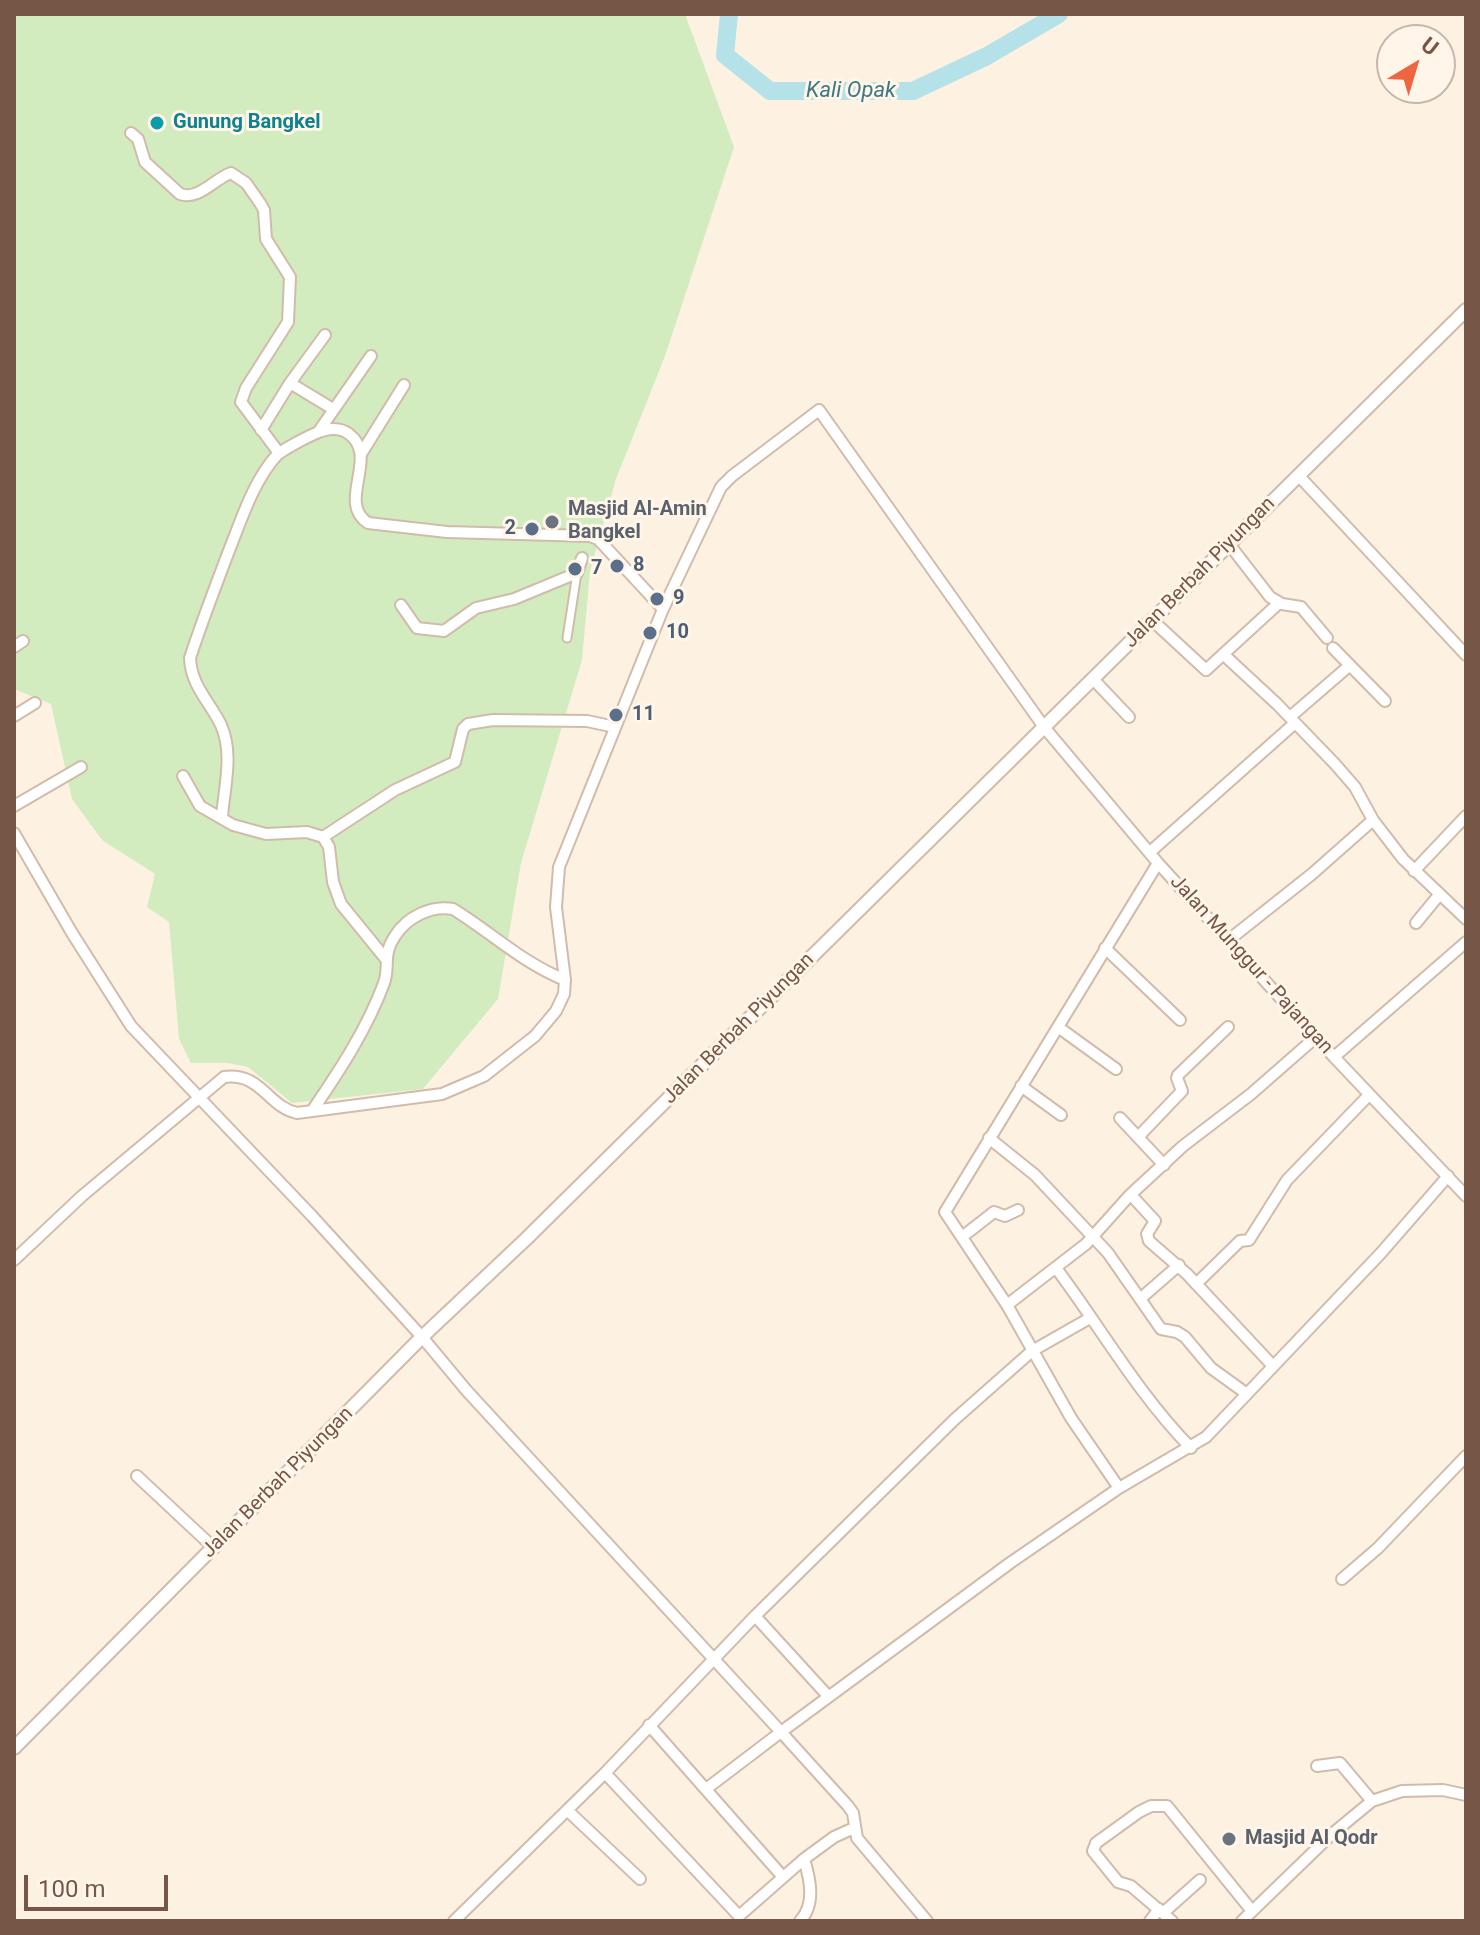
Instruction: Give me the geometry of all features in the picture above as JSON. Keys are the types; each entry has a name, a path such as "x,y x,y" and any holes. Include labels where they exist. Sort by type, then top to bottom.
{"street":[{"path":"131,133 138,139 145,162 180,194 193,195 231,173 246,183 264,210 266,239 286,268 290,297 285,329 241,397 243,407 279,453"},
{"name":"Jalan Berbah Piyungan","path":"14,1748 422,1337 526,1239 1466,310"},
{"path":"261,430 325,335"},
{"path":"319,431 371,356"},
{"path":"290,383 333,409"},
{"path":"14,1260 82,1196 224,1077 244,1077 267,1092 285,1111 297,1113 442,1094 484,1076 535,1036 556,1011 564,994 556,907 559,867 663,609 598,539 590,536 447,532 368,523 355,506 361,454 404,385"},
{"name":"Jalan Munggur - Pajangan","path":"663,609 721,487 819,410 1044,727 1158,863 1369,1095 1466,1196"},
{"path":"222,817 228,761 225,735 195,681 190,658 247,507 279,453 319,431 331,428 351,434 361,454"},
{"path":"1299,476 1466,655"},
{"path":"1229,544 1260,586 1279,603 1301,607 1349,666 1385,701"},
{"path":"567,638 582,558"},
{"path":"401,605 417,628 444,631 476,608 514,599 577,573"},
{"path":"1152,620 1206,670 1279,603"},
{"path":"1223,654 1292,720 1355,787 1373,820 1414,871 1466,919"},
{"path":"1150,852 1349,666"},
{"path":"1093,679 1129,717"},
{"path":"14,716 35,703"},
{"path":"555,714 574,713 616,724"},
{"path":"323,837 395,790 455,762 463,729 468,724 493,720 616,724"},
{"path":"14,806 81,767"},
{"path":"183,776 200,806 247,830 266,834 307,832 323,837 329,847 333,882 341,904 385,958"},
{"path":"1414,871 1466,816"},
{"path":"1230,939 1373,820"},
{"path":"14,833 131,1026 200,1096 422,1337 467,1391 781,1732 853,1813 856,1833 871,1855 927,1921"},
{"path":"1119,1488 1071,1418 1007,1305 945,1212 1158,863"},
{"path":"1416,923 1439,895"},
{"path":"312,1111 345,1064 369,1017 386,978 385,958 395,936 423,912 441,907 453,909 517,956 565,980"},
{"path":"1334,1057 1466,942"},
{"path":"1105,948 1180,1020"},
{"path":"1058,1027 1116,1069"},
{"path":"1139,1136 1182,1091 1178,1075 1228,1027"},
{"path":"1007,1305 1093,1238 1131,1195 1195,1136 1251,1094 1316,1037"},
{"path":"1021,1086 1061,1115"},
{"path":"1196,1284 1240,1241 1249,1240 1287,1180 1369,1095"},
{"path":"1120,1118 1164,1165"},
{"path":"989,1138 1035,1175 1108,1253 1161,1329 1185,1337 1211,1368 1247,1394"},
{"path":"706,1789 1010,1563 1119,1488 1206,1437 1381,1253 1448,1176"},
{"path":"1131,1195 1155,1221 1147,1234 1149,1241 1179,1265 1273,1366"},
{"path":"962,1237 994,1212 1005,1216 1018,1210"},
{"path":"1140,1299 1179,1265"},
{"path":"1056,1268 1159,1413 1191,1448"},
{"path":"454,1921 605,1773 755,1616 955,1419 1032,1351 1090,1318"},
{"path":"1342,1579 1378,1548 1466,1456"},
{"path":"137,1476 214,1548"},
{"path":"755,1616 828,1696"},
{"path":"649,1725 783,1877"},
{"path":"1317,1766 1340,1763 1372,1801"},
{"path":"605,1773 739,1916 834,1837 856,1833"},
{"path":"1242,1921 1332,1834 1372,1801 1402,1791 1443,1790 1466,1795"},
{"path":"1172,1921 1131,1886 1118,1882 1093,1851 1096,1843 1139,1812 1159,1805 1167,1806 1252,1911"},
{"path":"567,1810 640,1879"},
{"path":"800,1921 809,1905 810,1881 804,1859"},
{"path":"1150,1921 1200,1880"}],"green space":[{"path":"14,14 685,14 734,147 665,356 616,479 590,571 582,660 521,863 498,999 423,1089 292,1103 248,1067 228,1063 191,1063 179,1039 169,922 147,907 155,874 102,840 72,799 51,704 14,689"}],"waterway":[{"name":"Kali Opak","path":"729,14 725,55 770,91 913,91 987,56 1059,14"}],"place":[{"name":"Gunung Bangkel","path":"157,123"},
{"name":"Masjid Al-Amin Bangkel","path":"552,522"},
{"name":"2","path":"532,529"},
{"name":"8","path":"617,566"},
{"name":"7","path":"575,569"},
{"name":"9","path":"657,599"},
{"name":"10","path":"650,633"},
{"name":"11","path":"616,715"},
{"name":"Masjid Al Qodr","path":"1229,1839"}]}
